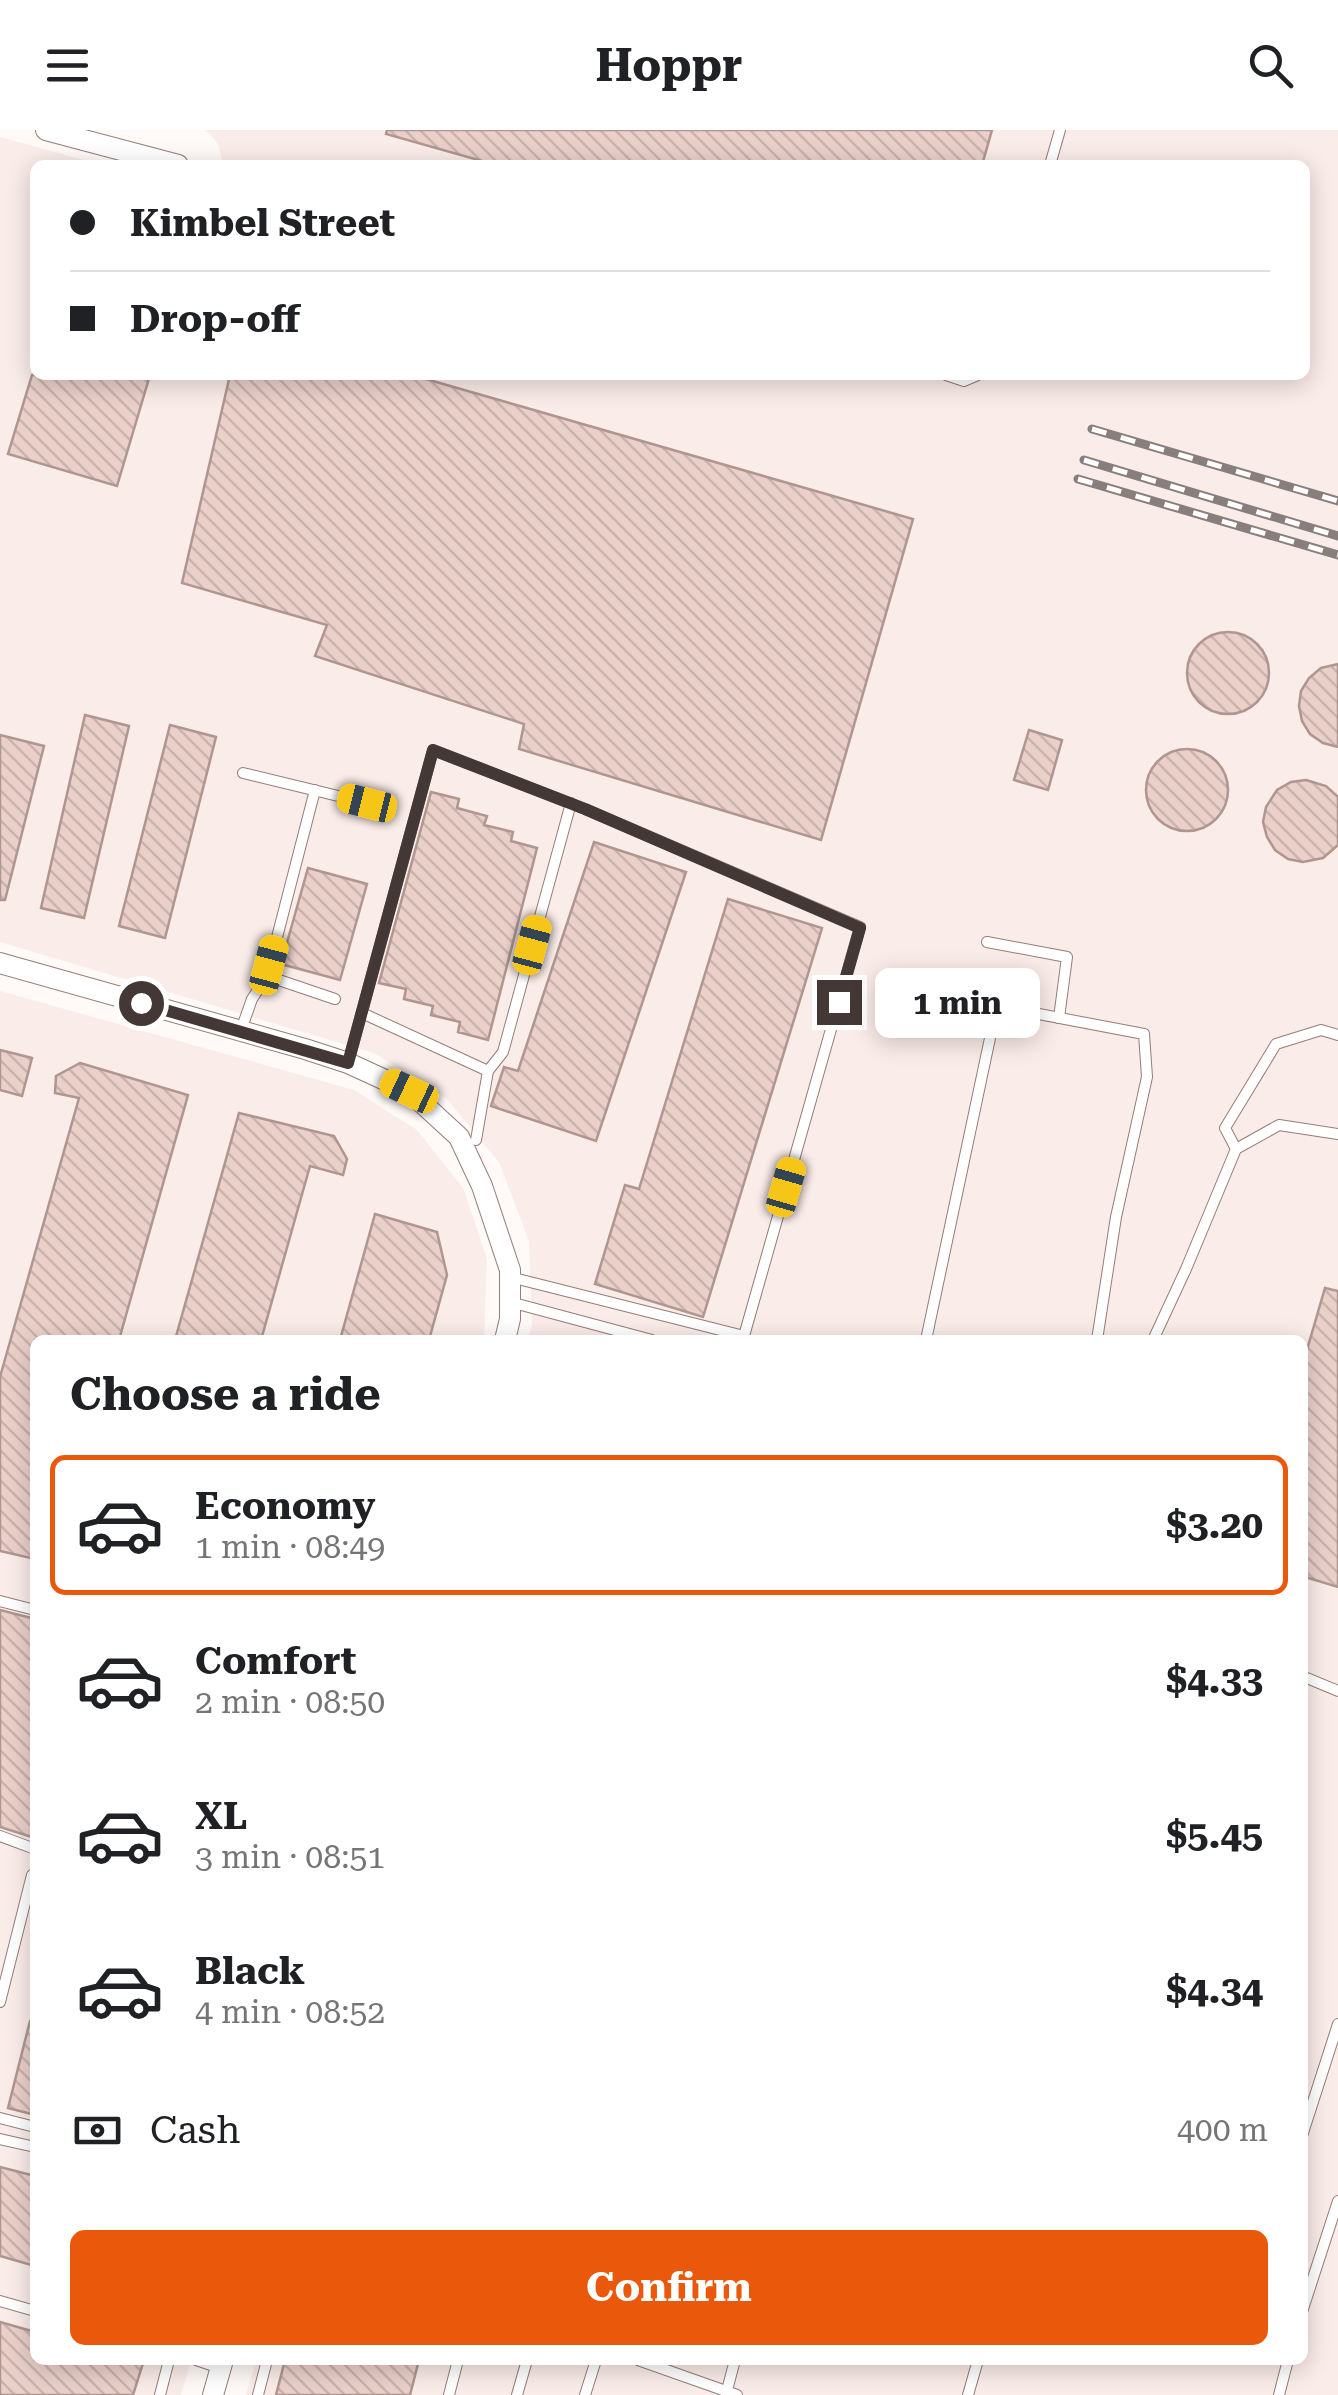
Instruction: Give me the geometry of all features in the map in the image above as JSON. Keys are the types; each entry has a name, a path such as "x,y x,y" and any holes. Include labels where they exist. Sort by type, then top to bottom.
{"street":[{"path":"46,130 159,160"},
{"path":"0,963 348,1063 409,1091 460,1137 482,1186 510,1270 510,1319 505,1335"},
{"path":"213,2395 222,2365"}],"lane":[{"path":"1051,160 1060,130"},
{"path":"348,1063 433,750 571,803 860,928 744,1335"},
{"path":"242,773 367,803"},
{"path":"241,1031 252,999 266,976 316,790"},
{"path":"476,1140 488,1072 503,1052 571,803"},
{"path":"988,942 1066,957 1059,1018"},
{"path":"266,976 335,999"},
{"path":"927,1335 992,1024 1023,1011 1144,1034 1148,1077 1116,1217 1098,1335"},
{"path":"362,1012 488,1072"},
{"path":"1236,1148 1225,1128 1276,1044 1321,1030 1338,1035"},
{"path":"1155,1335 1236,1148 1279,1125 1338,1134"},
{"path":"510,1277 740,1335"},
{"path":"510,1302 633,1335"},
{"path":"0,1601 30,1609"},
{"path":"1308,1678 1338,1691"},
{"path":"0,1836 30,1847"},
{"path":"0,2002 30,1883"},
{"path":"1308,2118 1338,2024"},
{"path":"1323,2072 1338,2077"},
{"path":"0,2118 30,2126"},
{"path":"0,2139 30,2146"},
{"path":"1308,2293 1338,2200"},
{"path":"0,2301 30,2310"},
{"path":"160,2395 168,2365"},
{"path":"258,2395 265,2365"},
{"path":"449,2395 457,2365"},
{"path":"517,2395 526,2365"},
{"path":"584,2395 594,2365"},
{"path":"652,2365 730,2394 734,2365"},
{"path":"968,2395 977,2365"},
{"path":"1279,2395 1287,2365"}],"shaded area":[{"path":"204,130 1338,130 1338,2395 246,2395 255,2365 1308,2365 1308,1335 529,1335 529,1241 499,1162 446,1098 374,1053 0,942 0,137 84,160 30,160 30,380 1310,380 1310,160 222,160 211,135"},
{"path":"0,991 354,1090 417,1130 463,1188 487,1259 484,1335 30,1335 30,2365 190,2365 181,2395 0,2395"}],"building":[{"path":"387,130 992,130 983,160 478,160 386,134"},
{"path":"30,380 149,380 117,486 8,454"},
{"path":"229,380 429,380 913,519 821,840 519,749 524,724 315,656 327,625 182,583"},
{"path":"1228,632 1244,635 1257,644 1266,657 1266,689 1257,702 1244,711 1228,714 1212,711 1199,702 1190,689 1187,673 1190,657 1199,644 1212,635"},
{"path":"1338,664 1338,747 1310,734 1299,706 1301,691 1309,678 1321,668"},
{"path":"85,715 129,726 84,918 41,908"},
{"path":"170,725 216,737 165,938 119,926"},
{"path":"1029,730 1062,740 1048,790 1014,780"},
{"path":"0,735 44,746 5,900 0,900"},
{"path":"1187,749 1203,752 1216,761 1225,774 1225,806 1216,819 1203,828 1187,831 1171,828 1158,819 1149,806 1146,790 1149,774 1158,761 1171,752"},
{"path":"1306,780 1326,786 1338,797 1338,845 1323,858 1303,862 1288,859 1275,850 1263,822 1266,807 1277,790"},
{"path":"431,792 459,799 457,808 487,816 484,825 513,832 511,841 537,848 488,1040 458,1032 460,1022 431,1015 433,1006 404,999 406,989 379,983"},
{"path":"594,842 686,872 596,1141 491,1106 504,1067 518,1071"},
{"path":"308,868 367,884 340,980 281,964"},
{"path":"728,899 822,928 703,1317 595,1284 625,1185 639,1189"},
{"path":"0,1050 32,1058 22,1096 0,1090"},
{"path":"80,1063 188,1095 120,1335 30,1335 30,1558 0,1551 0,1377 79,1098 55,1093 56,1076"},
{"path":"239,1113 334,1136 347,1159 343,1175 310,1166 262,1335 176,1335"},
{"path":"375,1214 437,1232 447,1275 430,1335 341,1335"},
{"path":"1325,1288 1338,1291 1338,1587 1308,1578 1308,1346"},
{"path":"0,1610 30,1618 30,1836 0,1827"},
{"path":"30,2021 30,2114 8,2108"},
{"path":"0,2167 30,2175 30,2265 0,2256"},
{"path":"0,2322 30,2331 30,2365 142,2365 133,2395 0,2395"},
{"path":"284,2365 418,2365 410,2395 276,2395"}],"railway":[{"path":"1092,429 1338,501"},
{"path":"1084,460 1338,536"},
{"path":"1078,479 1338,555"}],"route":[{"path":"141,1003 348,1063 433,750 585,809 860,928 839,1002"}]}
